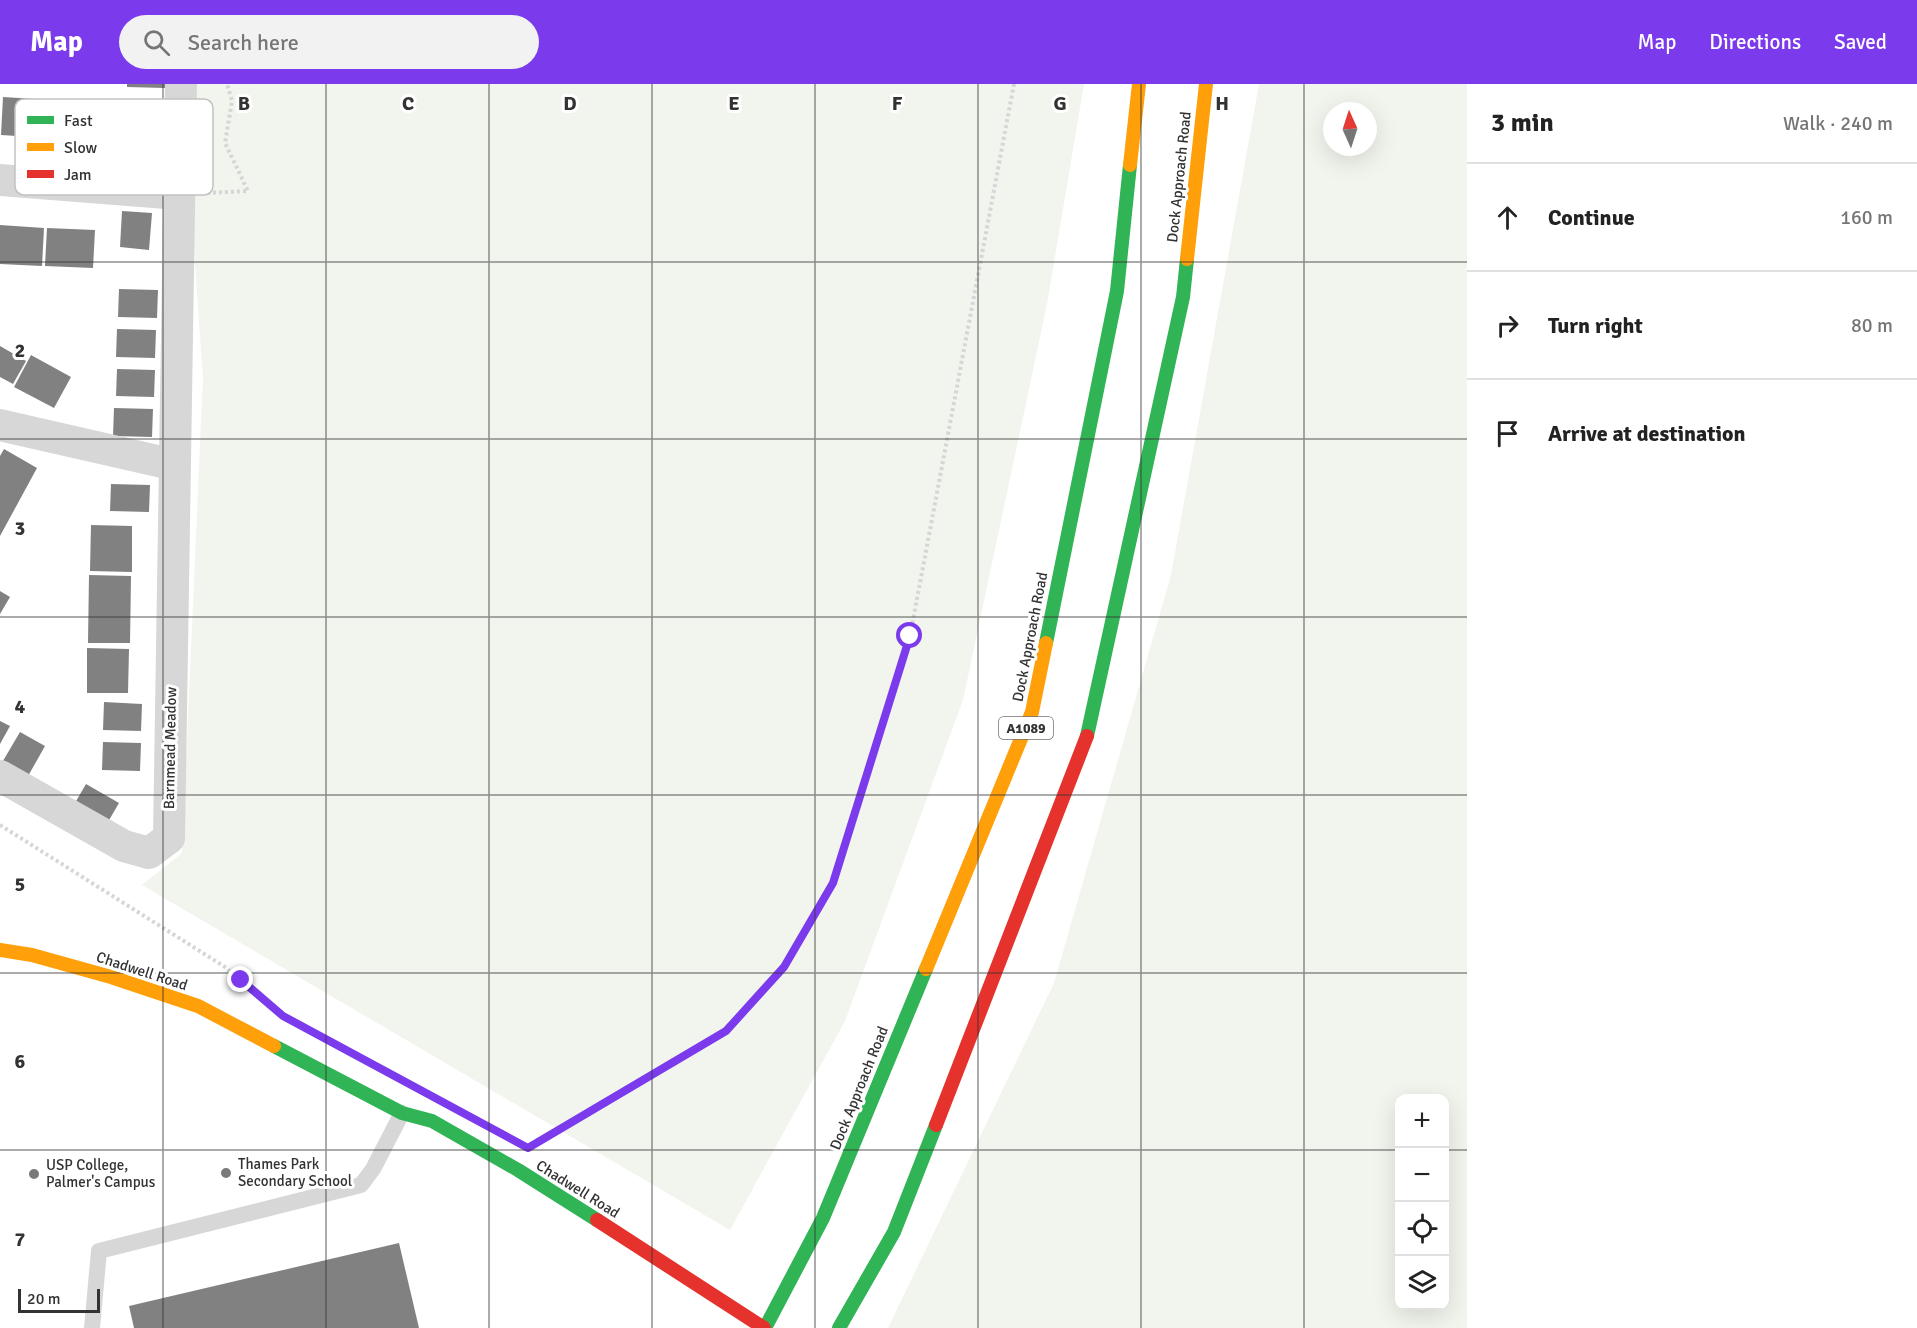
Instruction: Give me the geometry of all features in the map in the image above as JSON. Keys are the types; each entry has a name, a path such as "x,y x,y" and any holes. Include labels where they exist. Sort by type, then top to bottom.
{"main road":[{"name":"Dock Approach Road","path":"765,1328 823,1218 1032,712 1117,291 1139,84"},
{"name":"Dock Approach Road","path":"838,1328 894,1232 1090,729 1183,297 1206,84"},
{"name":"Chadwell Road","path":"0,950 32,955 111,976 198,1006 402,1113 432,1121 683,1274 765,1328"}],"street":[{"name":"Barnmead Meadow","path":"181,84 181,99"},
{"path":"0,180 15,181"},
{"name":"Barnmead Meadow","path":"0,776 124,846 149,853 169,838 179,195"},
{"path":"0,425 175,465"}],"lane":[{"path":"92,1328 99,1251 361,1185 374,1168 402,1113"}],"path":[{"path":"213,193 248,191 225,143 232,101 228,84"},
{"path":"537,1153 528,1148 726,1031 784,967 833,883 910,636 1014,84"},
{"path":"0,825 225,967 283,1016"}],"shaded area":[{"path":"193,84 1084,84 1047,304 963,700 845,1021 730,1230 142,885 182,853 203,378 192,195 213,195 213,99 193,99"},
{"path":"1259,84 1467,84 1467,1328 888,1328 1054,983 1171,575"}],"building":[{"path":"127,84 166,84 165,88 127,87"},
{"path":"3,97 36,99 15,99 15,136 1,135"},
{"path":"122,211 152,213 149,250 120,247"},
{"path":"0,225 44,228 42,266 0,264"},
{"path":"47,228 95,230 93,268 45,266"},
{"path":"119,289 158,290 157,318 118,317"},
{"path":"117,329 156,330 155,358 116,357"},
{"path":"0,346 26,361 13,384 0,377"},
{"path":"31,355 71,377 54,408 14,387"},
{"path":"117,369 155,370 154,397 116,396"},
{"path":"114,408 153,409 152,437 113,436"},
{"path":"4,449 37,468 0,536 0,456"},
{"path":"111,484 150,485 149,512 110,511"},
{"path":"91,525 132,526 132,572 90,571"},
{"path":"89,575 131,576 130,643 88,643"},
{"path":"0,591 10,597 0,614"},
{"path":"87,648 129,649 128,693 87,693"},
{"path":"104,702 142,704 141,731 103,730"},
{"path":"0,721 10,726 0,744"},
{"path":"20,732 45,746 23,785 0,766"},
{"path":"103,742 141,743 140,771 102,770"},
{"path":"86,784 119,803 105,827 72,808"},
{"path":"399,1243 419,1328 134,1328 129,1306"}],"traffic: fast":[{"path":"1046,643 1117,291 1130,165"},
{"path":"1087,736 1183,297 1187,259"},
{"path":"765,1328 823,1218 926,969"},
{"path":"274,1046 402,1113 432,1121 518,1170 597,1220"},
{"path":"839,1328 894,1232 936,1125"}],"traffic: slow":[{"path":"1130,165 1139,84"},
{"path":"1187,259 1206,84"},
{"path":"926,969 1032,712 1046,643"},
{"path":"0,950 32,955 111,977 198,1006 274,1046"}],"traffic: jam":[{"path":"936,1125 1087,736"},
{"path":"597,1220 764,1328"}],"place":[{"name":"Thames Park Secondary School","path":"226,1173"},
{"name":"USP College, Palmer's Campus","path":"34,1174"}],"route":[{"path":"241,980 283,1016 528,1148 726,1031 784,967 833,883 910,636"}]}
